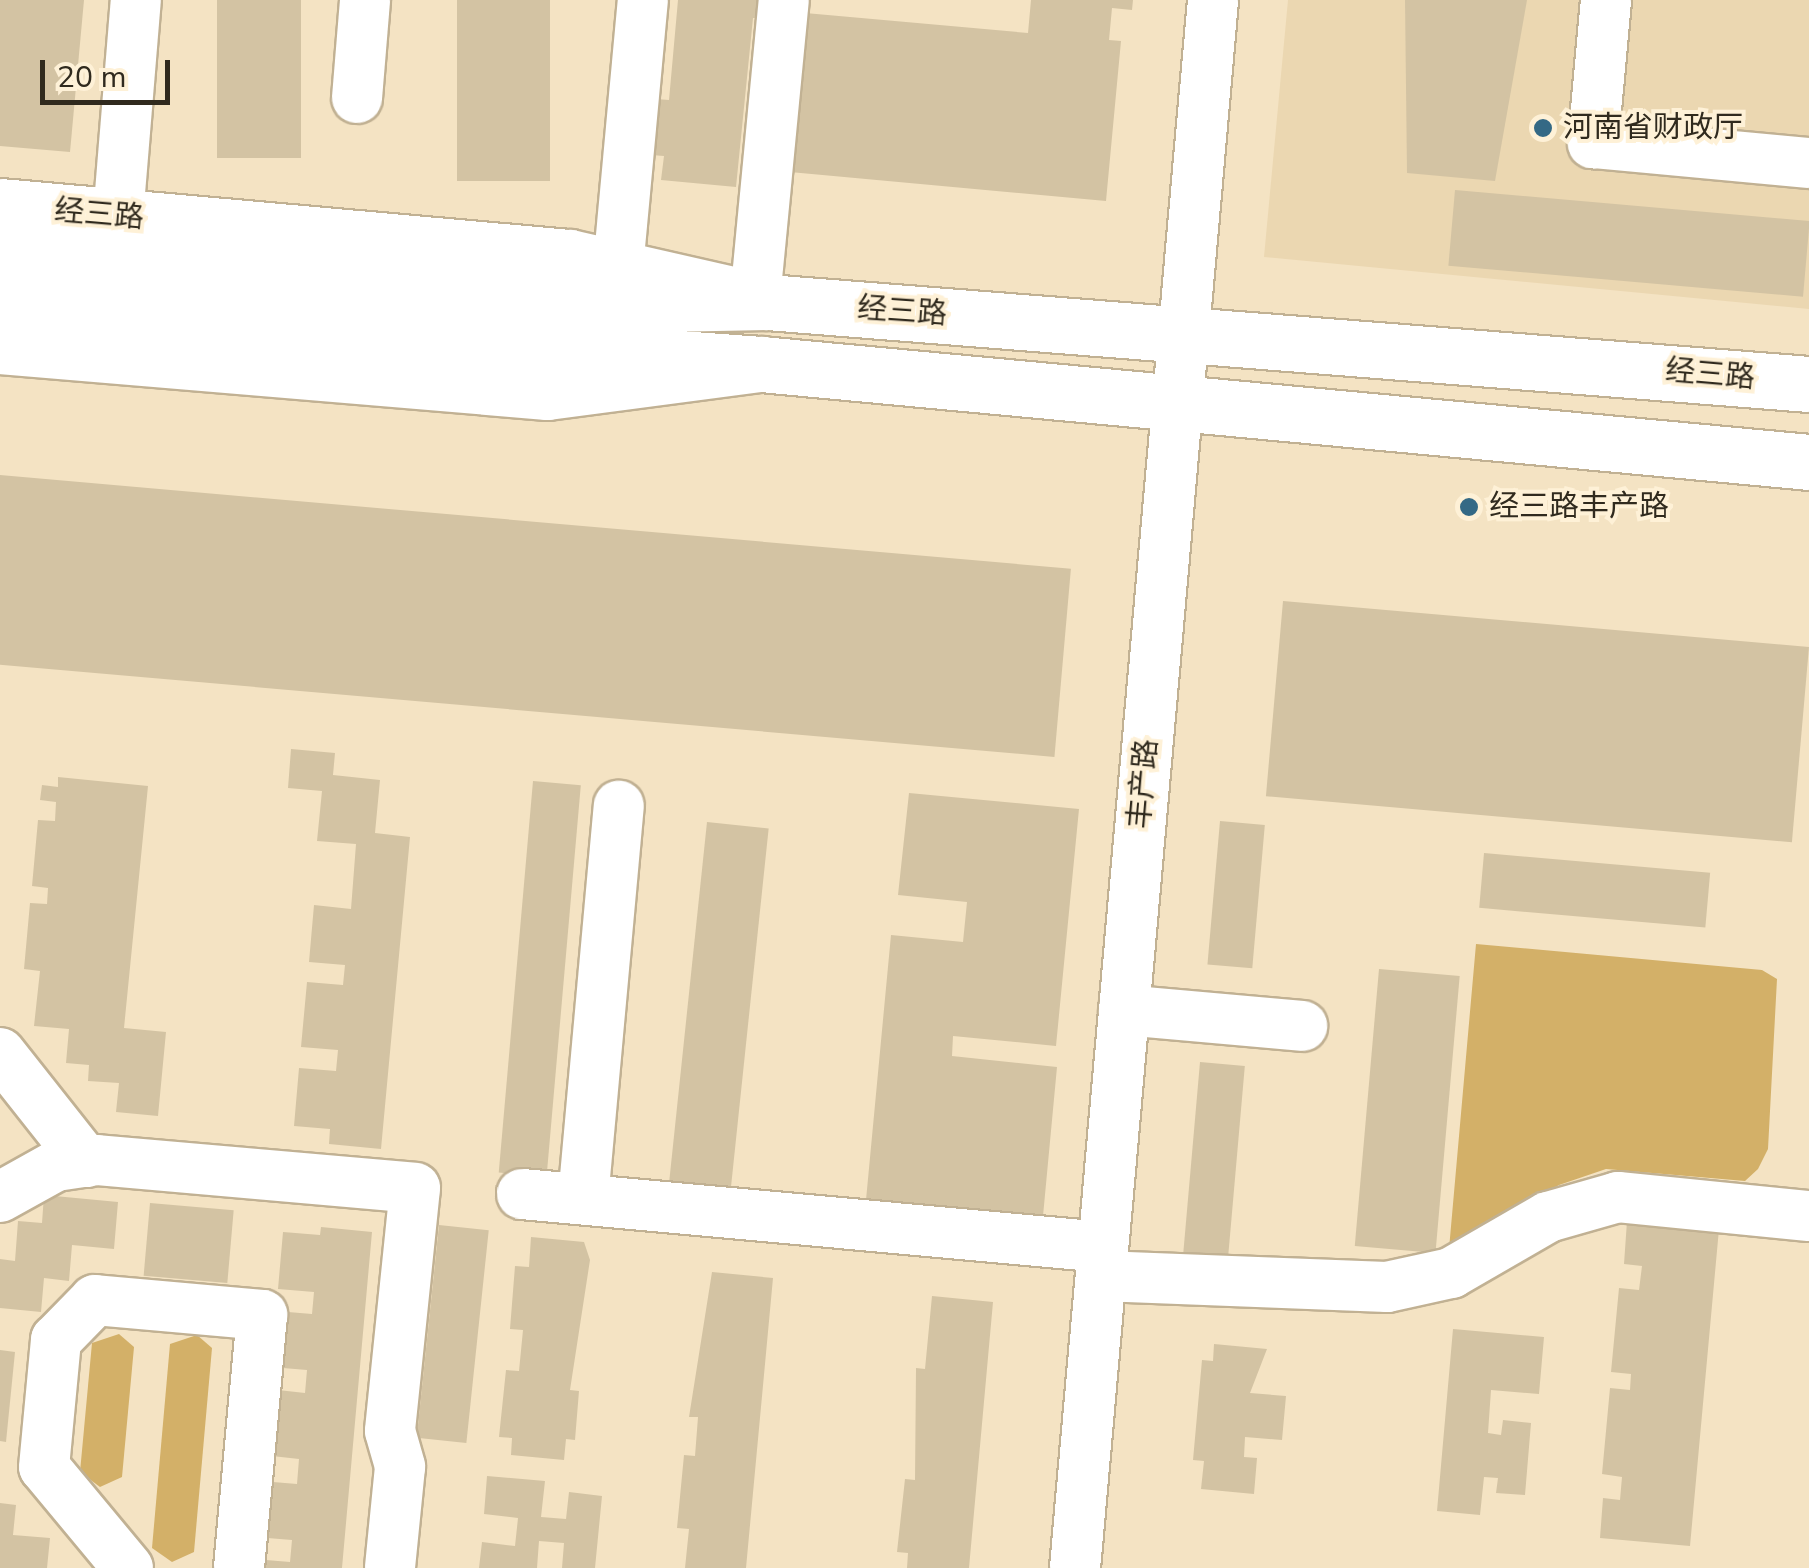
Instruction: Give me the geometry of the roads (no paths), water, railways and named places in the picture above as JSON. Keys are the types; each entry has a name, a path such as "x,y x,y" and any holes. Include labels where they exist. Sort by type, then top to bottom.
{"main road":[{"name":"经三路","path":"0,206 618,268 761,300 1809,384"},
{"path":"0,258 559,306 761,300"},
{"path":"0,308 761,364 1809,462"},
{"path":"0,346 547,392 761,364"}],"street":[{"path":"118,217 136,0"},
{"path":"357,98 365,0"},
{"path":"618,268 643,0"},
{"path":"761,300 784,0"},
{"name":"丰产路","path":"1075,1568 1212,0"},
{"path":"1606,0 1592,143 1809,163"},
{"path":"583,1199 619,806"},
{"path":"1124,1010 1302,1026"},
{"path":"0,1053 86,1162"},
{"path":"0,1197 56,1166 86,1162 416,1188 390,1430 400,1467 390,1568"},
{"path":"522,1194 1102,1262 1388,1287 1451,1274 1548,1217 1618,1196 1809,1216"},
{"path":"128,1568 44,1467 56,1340 95,1300 262,1315 239,1568"}],"place":[{"name":"河南省财政厅","path":"1543,128"},
{"name":"经三路丰产路","path":"1469,507"}]}
